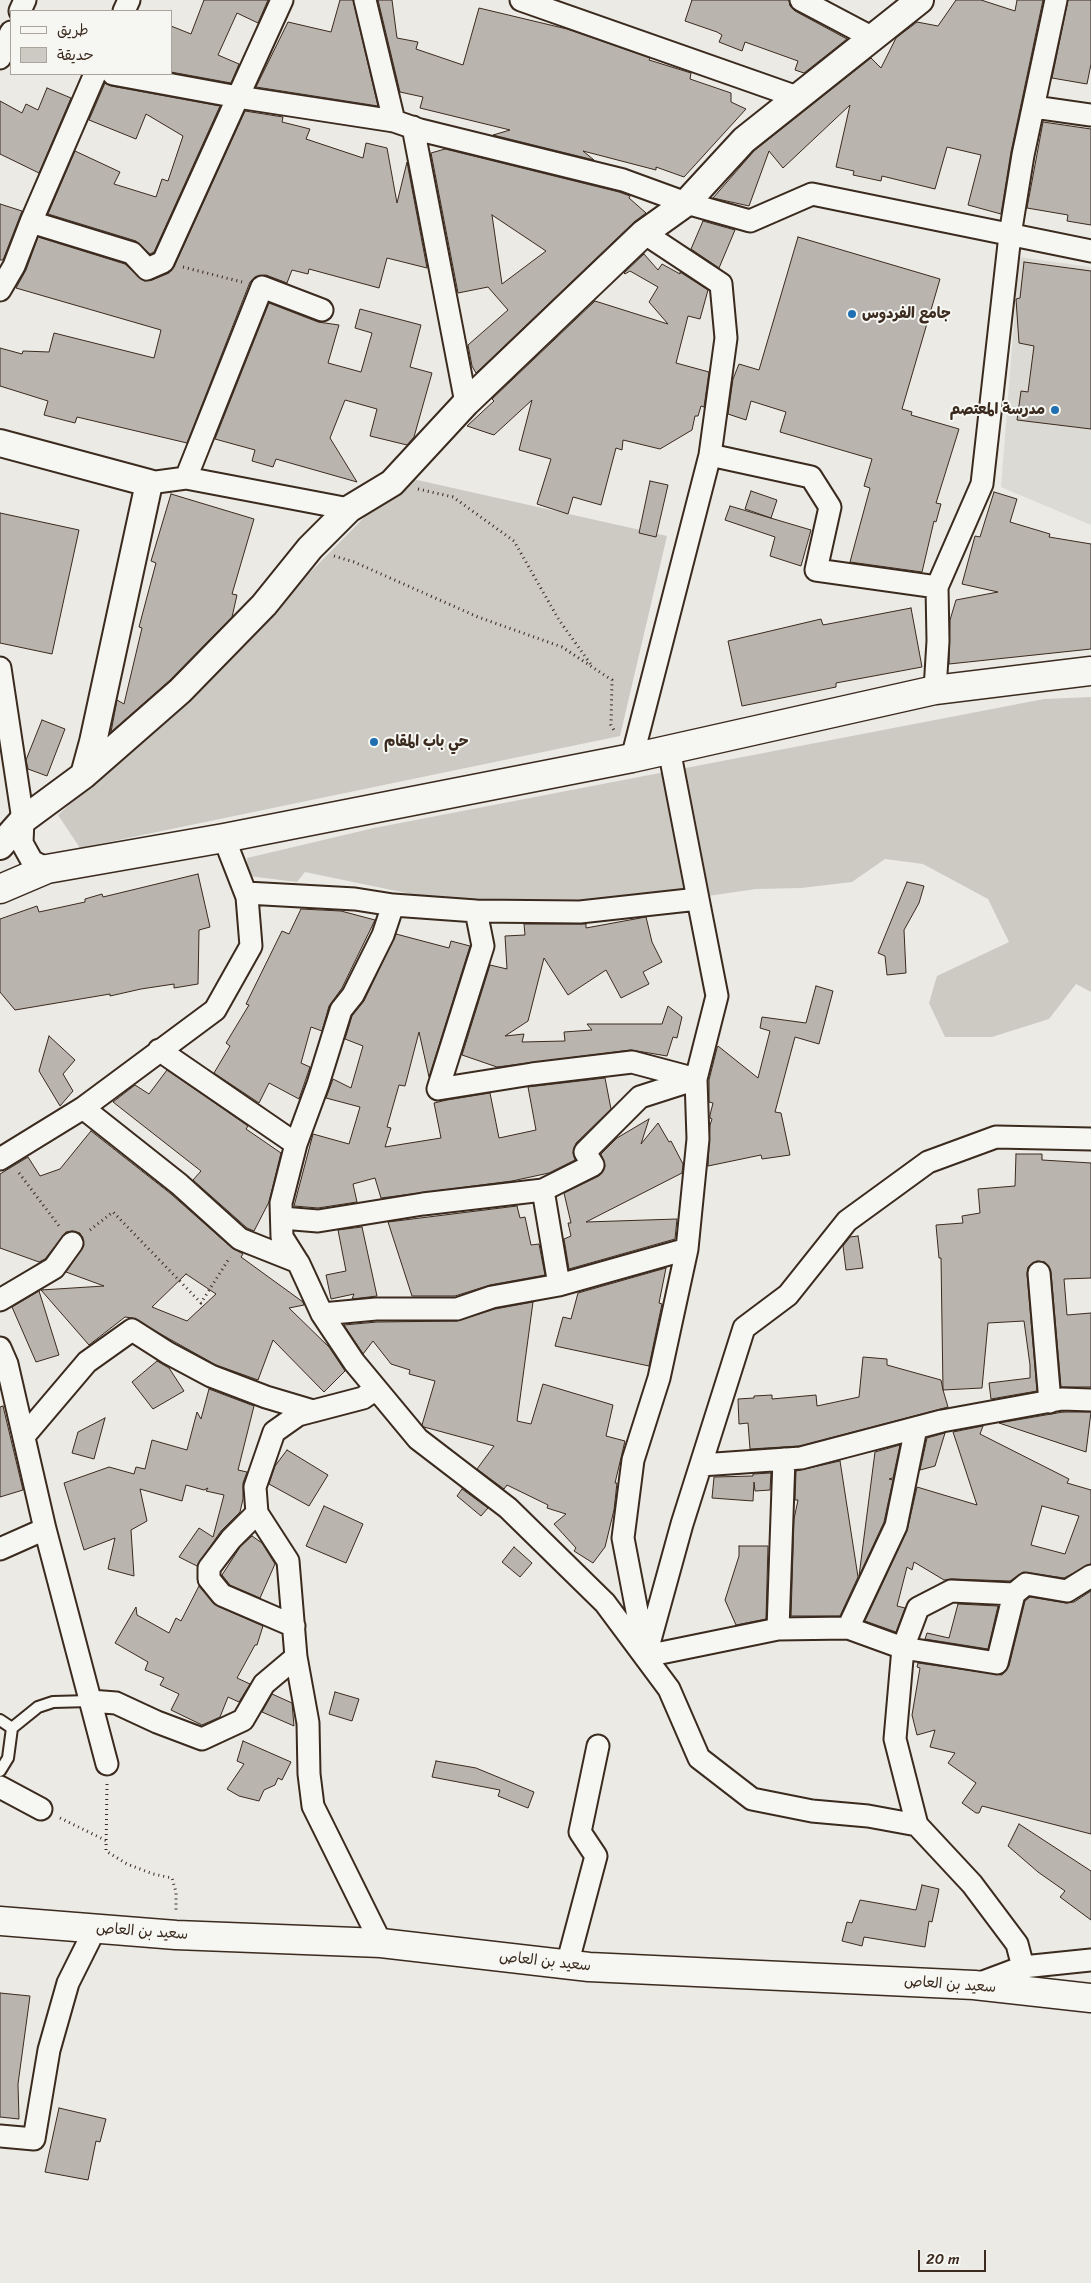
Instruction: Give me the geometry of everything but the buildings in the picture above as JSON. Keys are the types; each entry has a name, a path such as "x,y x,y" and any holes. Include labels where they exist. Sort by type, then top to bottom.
{"main road":[{"path":"0,889 47,869 224,838 632,758 935,690 1091,671"},
{"name":"سعيد بن العاص","path":"0,1921 176,1935 380,1943 567,1965 974,1985 1091,1998"}],"street":[{"path":"31,222 132,253 147,269 163,262 282,0"},
{"path":"365,0 404,124 466,403"},
{"path":"521,0 797,97"},
{"path":"802,0 874,38"},
{"path":"0,846 23,820 84,775 186,684 264,605 310,548 349,509 392,483 466,403 644,233 686,203 744,140 920,0"},
{"path":"935,690 938,641 937,587 982,484 1010,235 1023,156 1056,0"},
{"path":"3,55 10,35"},
{"path":"0,290 14,266 95,75"},
{"path":"118,75 404,124 623,180 686,203 750,221 812,194 1091,251"},
{"path":"1034,107 1091,115"},
{"path":"632,758 710,455 726,338 721,284 644,233"},
{"path":"186,478 262,287 322,310"},
{"path":"0,443 148,483 186,478 349,509"},
{"path":"710,455 811,477 830,507 816,570 937,587"},
{"path":"84,775 93,742 148,483"},
{"path":"0,668 23,820 22,843 32,861 47,869"},
{"path":"646,1656 624,1538 633,1460 659,1378 687,1249 698,1139 696,1079 717,996 669,749"},
{"path":"3,1157 82,1108 215,1010 251,946 246,893 224,838"},
{"path":"246,893 355,899 393,906 476,912 580,912 698,899"},
{"path":"393,906 383,935 353,995 341,1010 318,1084 296,1144 281,1203 282,1237 298,1262 322,1314 354,1362 418,1439 508,1508 598,1597 646,1656 668,1689 700,1758 752,1799 812,1811 868,1816 917,1826"},
{"path":"476,912 482,946 438,1089 632,1062 696,1079"},
{"path":"159,1050 296,1144"},
{"path":"282,1218 318,1221 423,1204 544,1190 593,1165 585,1152 640,1097 696,1079"},
{"path":"82,1108 179,1184 240,1239 298,1262"},
{"path":"646,1656 701,1465 744,1328 788,1295 847,1221 928,1162 996,1137 1091,1139"},
{"path":"544,1190 559,1285"},
{"path":"0,1300 54,1268 72,1243"},
{"path":"322,1314 376,1309 457,1309 492,1297 559,1285 687,1249"},
{"path":"1039,1273 1050,1402"},
{"path":"25,1435 87,1362 132,1330 168,1353 211,1376 266,1397 313,1411"},
{"path":"2,1359 25,1435 45,1529 106,1764"},
{"path":"376,1388 363,1398 298,1415 274,1432 255,1487 256,1512 288,1561 296,1657 308,1723 309,1774 313,1806 380,1943"},
{"path":"701,1465 801,1458 916,1428 1050,1402 1091,1400"},
{"path":"848,1628 896,1526 916,1428"},
{"path":"778,1629 784,1459"},
{"path":"256,1512 231,1539 210,1568 209,1580 222,1595 294,1626"},
{"path":"0,1549 45,1529"},
{"path":"646,1656 778,1629 848,1628 903,1648 997,1663 1014,1594 1026,1584 1067,1591 1091,1576"},
{"path":"1014,1594 951,1592 918,1608 903,1648 895,1739 917,1826 972,1884 1017,1944 1023,1967"},
{"path":"90,1701 116,1703 157,1722 202,1739 243,1720 264,1684 296,1657"},
{"path":"567,1965 596,1856 580,1832 598,1746"},
{"path":"0,1787 41,1809"},
{"path":"0,2136 34,2139 49,2050 68,1983 95,1929"},
{"path":"974,1985 1023,1967 1091,1960"}],"lane":[{"path":"0,1771 8,1758 12,1728 38,1707 53,1702 90,1701"},
{"path":"0,1720 12,1728"}],"path":[{"path":"163,262 262,287"},
{"path":"392,483 453,497 514,541 559,620 594,668"},
{"path":"310,548 354,562 478,617 562,647 612,680 611,725 632,758"},
{"path":"3,1157 72,1243 113,1212 201,1303 240,1239"},
{"path":"106,1764 106,1851 127,1864 153,1874 172,1878 176,1892 176,1935"},
{"path":"41,1809 107,1841"}],"shaded area":[{"path":"1019,257 1091,267 1091,525 1001,487"}],"green space":[{"path":"404,477 667,536 620,736 80,848 58,815 199,685"},
{"path":"1091,697 1091,992 1076,984 1049,1019 992,1037 945,1037 929,1003 937,976 1009,942 988,899 923,864 885,859 852,882 801,888 756,889 708,896 578,906 454,903 305,872 297,882 248,876 247,858 374,828 1044,699"}],"place":[{"name":"جامع الفردوس","path":"852,314"},
{"name":"مدرسة المعتصم","path":"1055,410"},
{"name":"حي باب المقام","path":"374,742"}]}
